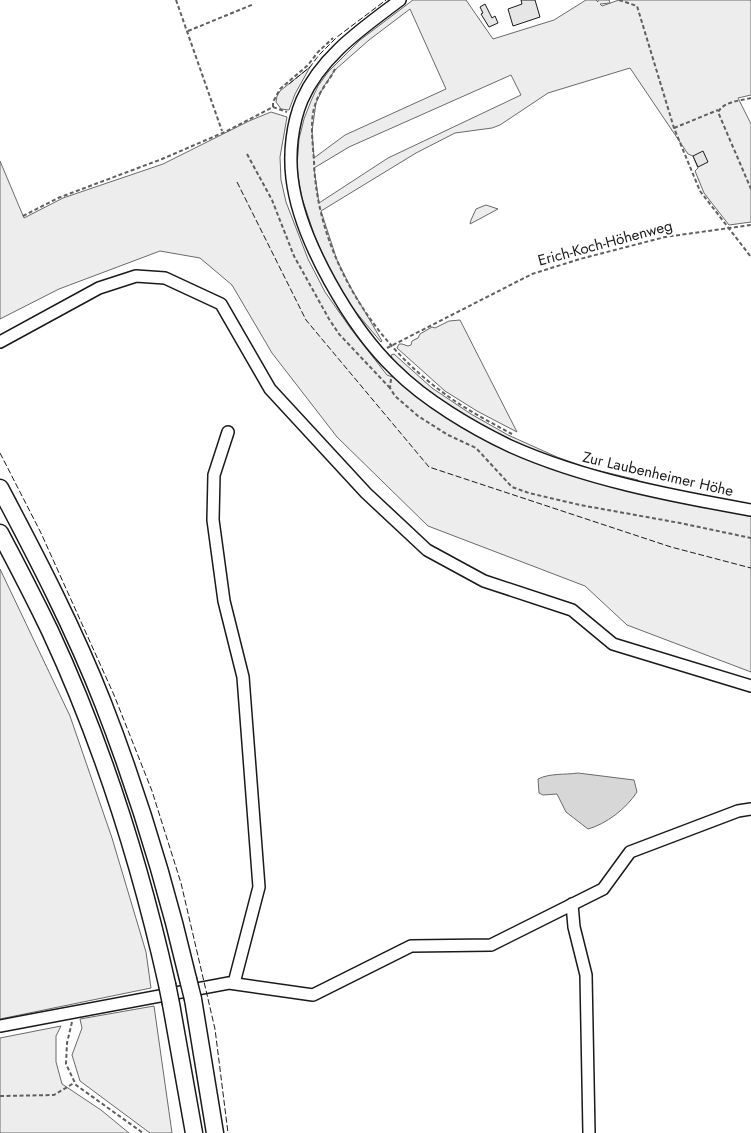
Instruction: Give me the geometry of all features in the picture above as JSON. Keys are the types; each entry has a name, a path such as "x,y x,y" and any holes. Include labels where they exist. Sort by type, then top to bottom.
{"highway":[{"path":"0,488 38,558 102,702 147,825 167,892 193,999 215,1133"},
{"path":"0,533 50,632 103,761 130,843 154,927 167,984 194,1133"},
{"path":"0,548 21,573"}],"street":[{"name":"Zur Laubenheimer Höhe","path":"400,0 348,40 326,62 311,83 302,101 292,138 292,179 298,207 317,256 342,302 364,334 394,370 415,387 475,428 509,445 600,478 751,510"},
{"path":"0,342 99,288 136,276 166,278 221,304 270,388 366,493 427,550 484,581 572,610 614,644 751,686"},
{"path":"228,432 214,475 213,520 224,601 243,677 259,887 234,983"},
{"path":"0,1026 234,983 314,994 410,946 491,945 603,889 630,852 738,811 751,809"},
{"path":"572,904 574,927 586,975 589,1133"}],"path":[{"path":"176,0 222,131"},
{"path":"619,0 636,6 674,128 700,191 751,257"},
{"path":"188,30 254,4"},
{"path":"335,64 335,70 316,103 312,131 313,158 321,211 337,260 350,288 366,313 402,358 440,391 476,415 514,435"},
{"path":"674,128 720,109 731,102 751,98"},
{"path":"23,216 76,191 162,159 211,138 273,107 291,113"},
{"path":"720,109 718,116 751,189"},
{"path":"247,154 272,200 294,256 328,320 390,388 395,396 418,416 448,435 476,448 512,487 580,505 751,538"},
{"name":"Erich-Koch-Höhenweg","path":"392,346 532,274 580,259 666,237 751,225"},
{"path":"390,388 391,378"},
{"path":"75,1012 67,1042 66,1064 75,1083 143,1133"},
{"path":"0,1096 54,1095 75,1083"}],"shaded area":[{"path":"413,0 466,0 493,39 554,20 586,0 596,0 598,2 598,0 609,0 610,3 600,4 602,6 619,0 751,0 751,95 738,98 751,124 751,222 729,225 704,193 695,171 698,168 693,156 688,154 630,68 548,93 500,125 492,128 455,133 416,153 321,211 337,260 381,342 350,305 330,271 314,234 302,198 297,167 299,139 304,119 318,86 328,72 360,40","holes":["410,9 446,89 345,135 314,158 312,131 316,103 324,86 335,70 369,40","511,75 521,95 388,158 319,203 314,168 349,147"]},
{"path":"310,67 295,94 289,110 281,109 276,102 280,91"},
{"path":"271,112 287,117 280,157 281,180 286,202 308,259 325,292 387,375 395,378 474,434 527,459 589,480 751,515 751,672 627,625 585,586 428,526 337,437 272,353 232,285 200,258 160,251 59,289 0,319 0,161 24,218 63,198 163,164"},
{"path":"486,205 498,209 470,224 476,209"},
{"path":"460,320 517,432 477,411 445,391 397,348 399,344 411,345 412,341 418,338 420,334 432,327 435,328 449,321"},
{"path":"394,354 432,388 471,414 508,435 557,457 588,468 638,480 641,483 590,471 517,444 466,418 432,395 393,360 391,355"},
{"path":"0,569 70,716 112,838 146,952 151,988 0,1019"},
{"path":"578,773 634,780 637,792 615,815 602,824 588,829 566,812 557,794 543,795 539,793 538,779 552,775"},
{"path":"154,1006 172,1133 150,1133 80,1081 72,1055 82,1028 80,1019"},
{"path":"61,1026 56,1036 56,1062 62,1084 101,1110 129,1133 0,1133 0,1038"}],"building":[{"path":"521,0 535,0 540,17 513,26 508,9 522,4"},
{"path":"485,4 492,18 495,16 498,23 489,27 481,14 483,13 480,7"},
{"path":"703,151 708,162 698,167 693,156"}],"fence":[{"path":"289,84 310,67 337,37 386,0"},
{"path":"237,182 306,320 429,467 671,547 751,568"},
{"path":"0,453 41,533 114,695 152,791 181,883 215,1029 228,1133"}]}
